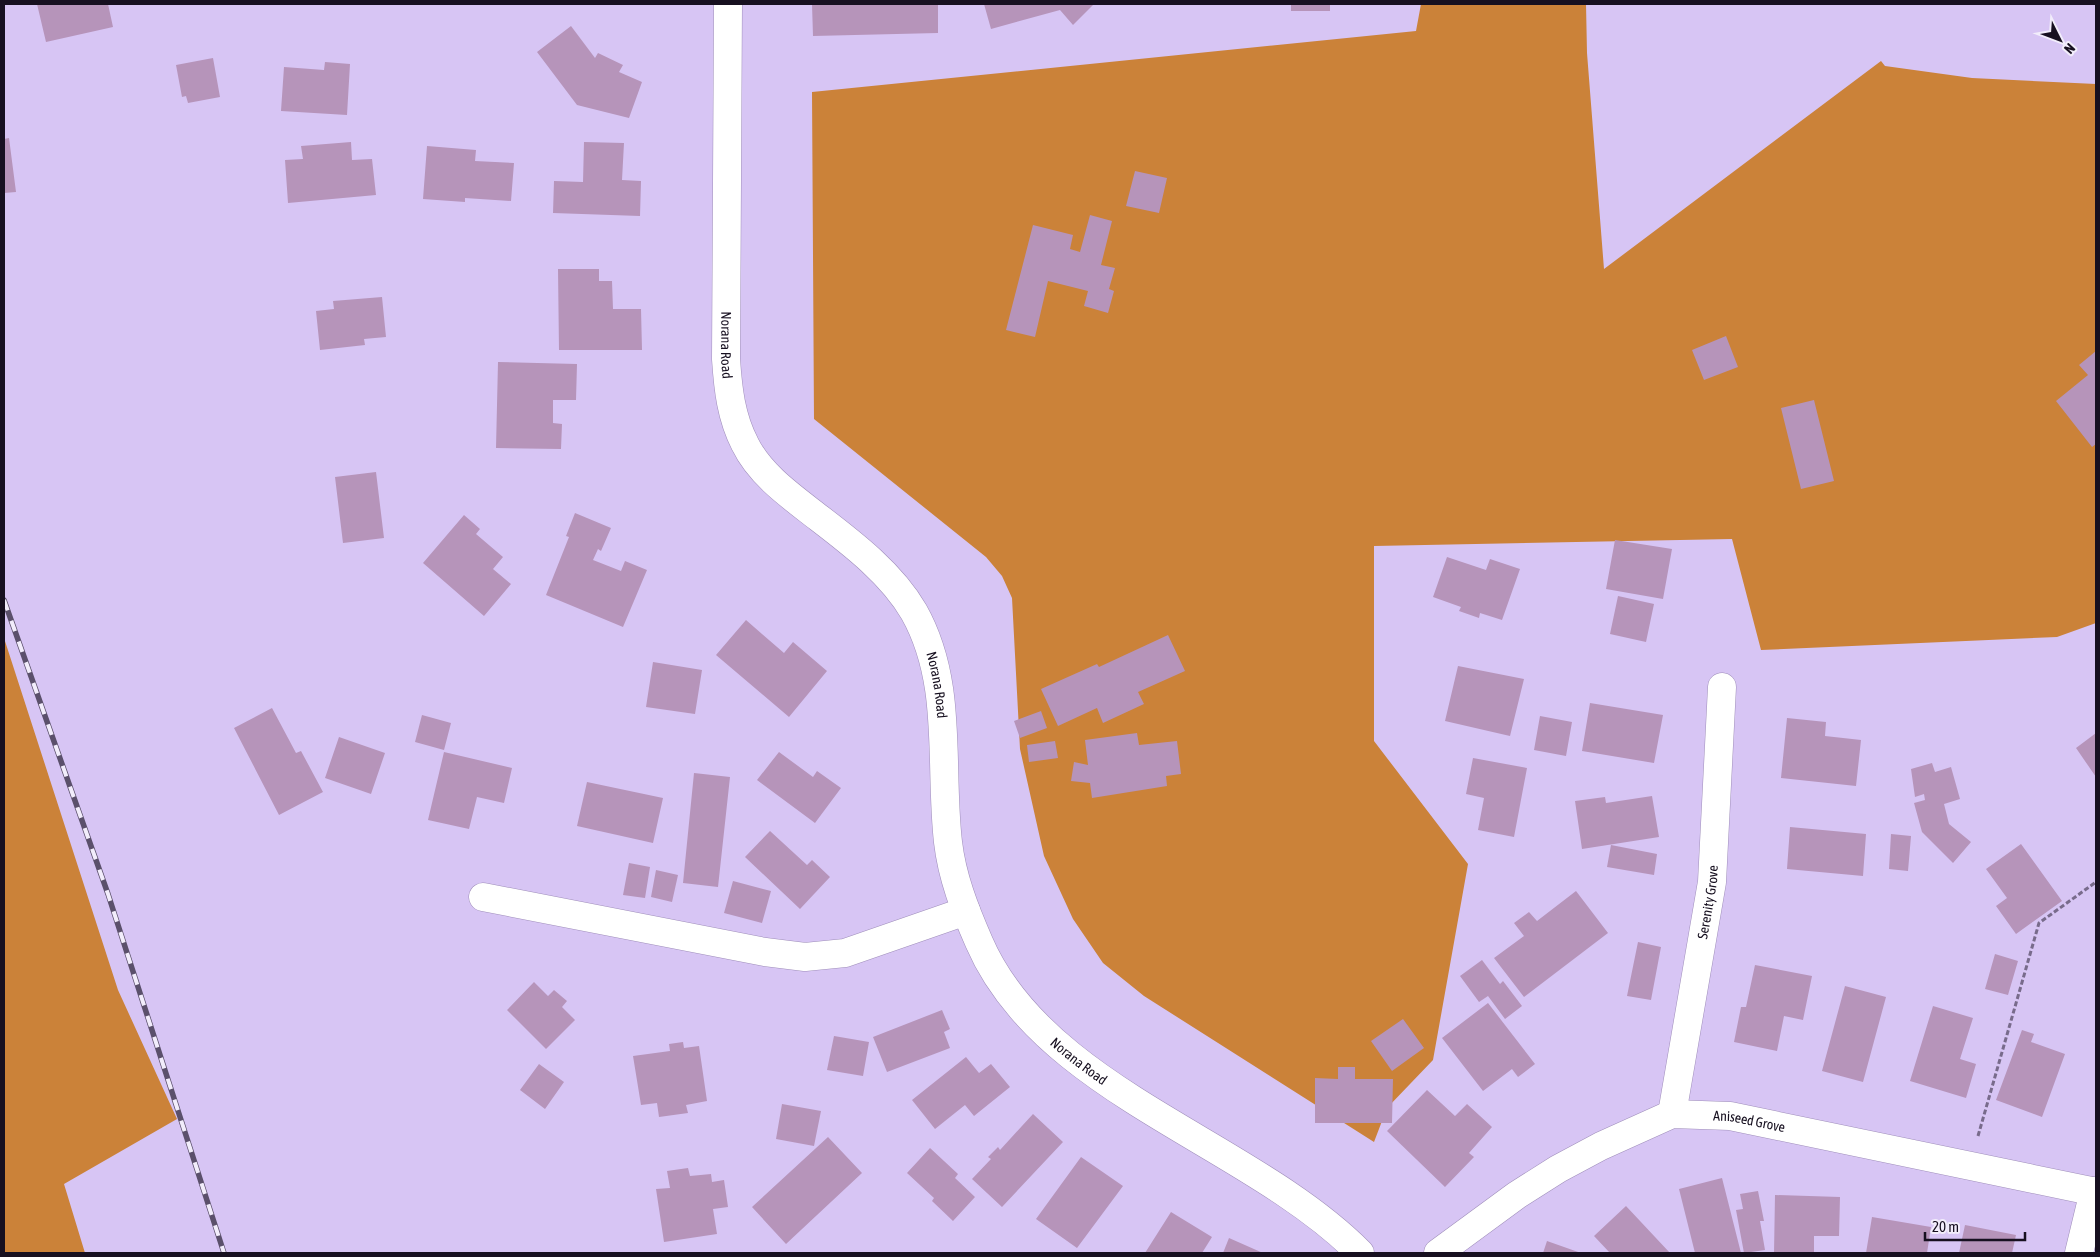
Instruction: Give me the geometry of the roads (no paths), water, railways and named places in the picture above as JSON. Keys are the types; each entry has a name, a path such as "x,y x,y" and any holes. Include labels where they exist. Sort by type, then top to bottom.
{"street":[{"name":"Norana Road","path":"728,4 726,359 729,394 734,420 746,447 762,468 784,491 839,533 890,581 913,610 929,642 938,674 943,714 944,786 948,844 956,883 981,946 998,978 1026,1014 1062,1049 1104,1081 1234,1159 1286,1194 1360,1253"},
{"name":"Serenity Grove","path":"1672,1114 1712,882 1722,687"},
{"path":"483,897 765,952 805,957 845,953 966,911"},
{"name":"Aniseed Grove","path":"1438,1253 1517,1195 1558,1169 1672,1114 1730,1116 2095,1192 2079,1253"}],"railway":[{"path":"4,600 108,894 224,1253"}]}
